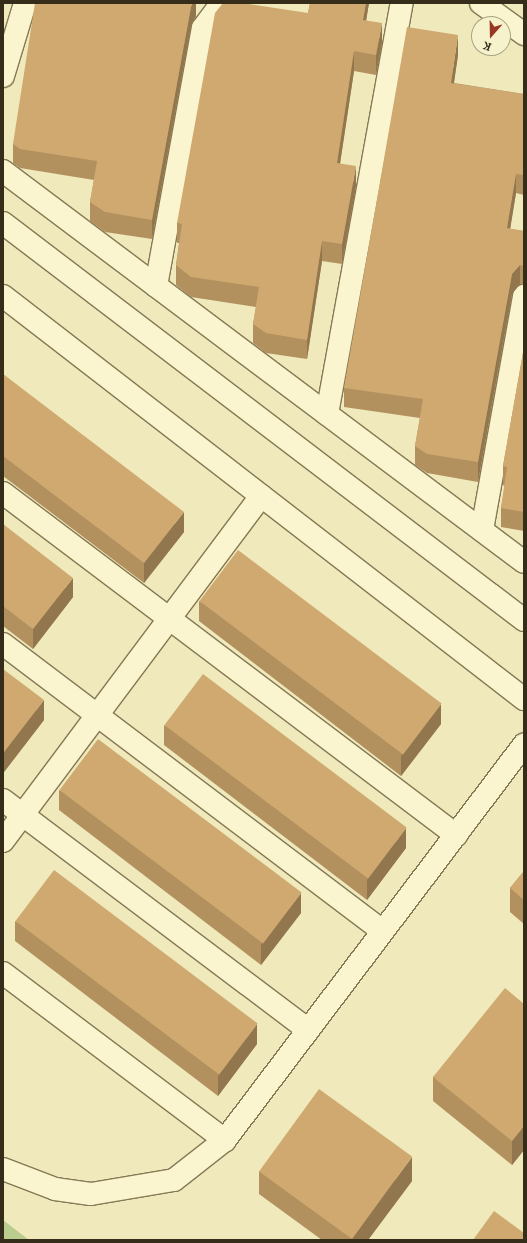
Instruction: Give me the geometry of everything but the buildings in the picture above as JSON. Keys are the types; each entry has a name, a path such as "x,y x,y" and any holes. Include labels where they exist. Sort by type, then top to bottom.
{"street":[{"path":"3,76 25,3"},
{"path":"156,286 203,28 222,3"},
{"path":"327,414 402,3"},
{"path":"481,3 524,34"},
{"path":"3,171 524,562"},
{"path":"3,223 524,620"},
{"path":"3,296 524,699"},
{"path":"482,530 524,296"},
{"path":"3,492 456,835"},
{"path":"3,841 261,496"},
{"path":"3,644 382,931"},
{"path":"3,1169 55,1189 91,1194 174,1180 225,1140 524,744"},
{"path":"3,800 308,1030"},
{"path":"3,973 225,1140"}],"green space":[{"path":"3,1220 29,1240 3,1240"}]}
